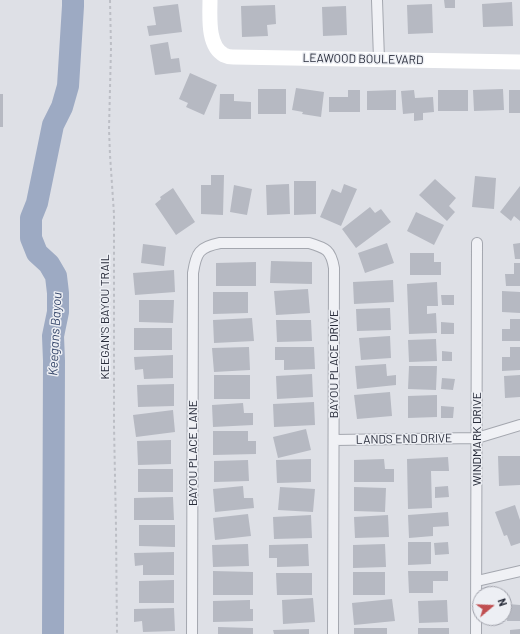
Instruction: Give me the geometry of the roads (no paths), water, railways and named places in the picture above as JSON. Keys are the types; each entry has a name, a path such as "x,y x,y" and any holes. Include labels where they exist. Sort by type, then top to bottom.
{"street":[{"name":"LEAWOOD BOULEVARD","path":"210,0 210,28 213,40 223,54 233,57 520,62"},
{"path":"377,0 379,59"},
{"name":"BAYOU PLACE DRIVE","path":"193,273 195,259 200,250 209,245 220,243 309,243 326,249 332,258 334,268 333,634"},
{"name":"WINDMARK DRIVE","path":"476,634 477,243"},
{"name":"BAYOU PLACE LANE","path":"192,634 193,273"},
{"name":"LANDS END DRIVE","path":"334,440 477,438 520,425"},
{"path":"477,581 520,571"}],"waterway":[{"name":"Keegans Bayou","path":"53,634 53,336 58,312 58,293 56,276 49,264 37,253 31,238 31,218 37,203 53,125 62,107 68,86 73,0"}]}
